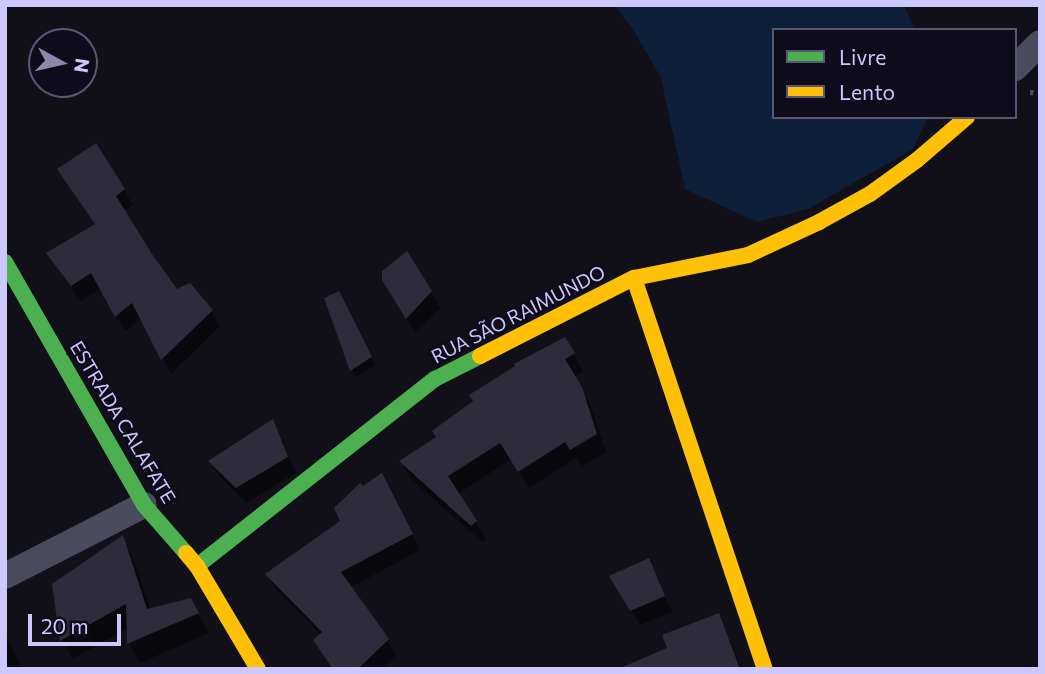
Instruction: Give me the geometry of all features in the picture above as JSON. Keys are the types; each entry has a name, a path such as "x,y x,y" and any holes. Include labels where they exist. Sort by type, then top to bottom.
{"street":[{"path":"1017,66 1040,43"},
{"path":"634,278 748,255 819,222 870,194 965,119"},
{"name":"ESTRADA CALAFATE","path":"5,262 144,505 197,566 258,669"},
{"name":"RUA SÃO RAIMUNDO","path":"197,566 435,379 634,278 765,669"},
{"path":"5,576 144,505"}],"water":[{"path":"614,5 904,5 914,28 772,28 772,119 927,119 913,149 808,209 757,222 685,189 661,78 633,29"}],"building":[{"path":"96,143 125,189 116,196 152,254 177,289 190,283 213,310 161,360 132,303 115,317 91,273 71,286 46,253 95,224 57,169"},
{"path":"407,251 432,291 406,319 382,280 382,271"},
{"path":"339,291 372,357 350,371 324,298"},
{"path":"565,337 575,353 565,359 582,387 597,434 570,450 565,442 518,472 500,443 448,476 477,521 471,526 399,461 436,437 432,431 473,401 469,395 515,366 514,364"},
{"path":"273,419 288,457 236,488 208,461"},
{"path":"382,473 413,534 341,572 389,639 358,669 333,669 313,640 322,632 265,574 340,521 334,508 360,483 363,486"},
{"path":"123,535 147,609 191,598 199,613 127,644 126,604 60,641 52,584"},
{"path":"649,558 665,596 630,611 609,576"},
{"path":"719,613 740,669 618,669 667,648 662,635"}],"traffic: fast":[{"path":"5,262 144,505 186,553"},
{"path":"197,566 435,379 480,356"}],"traffic: slow":[{"path":"480,356 634,278 748,255 819,222 870,194 917,160 965,119"},
{"path":"634,278 765,669"},
{"path":"186,553 197,566 258,669"}]}
